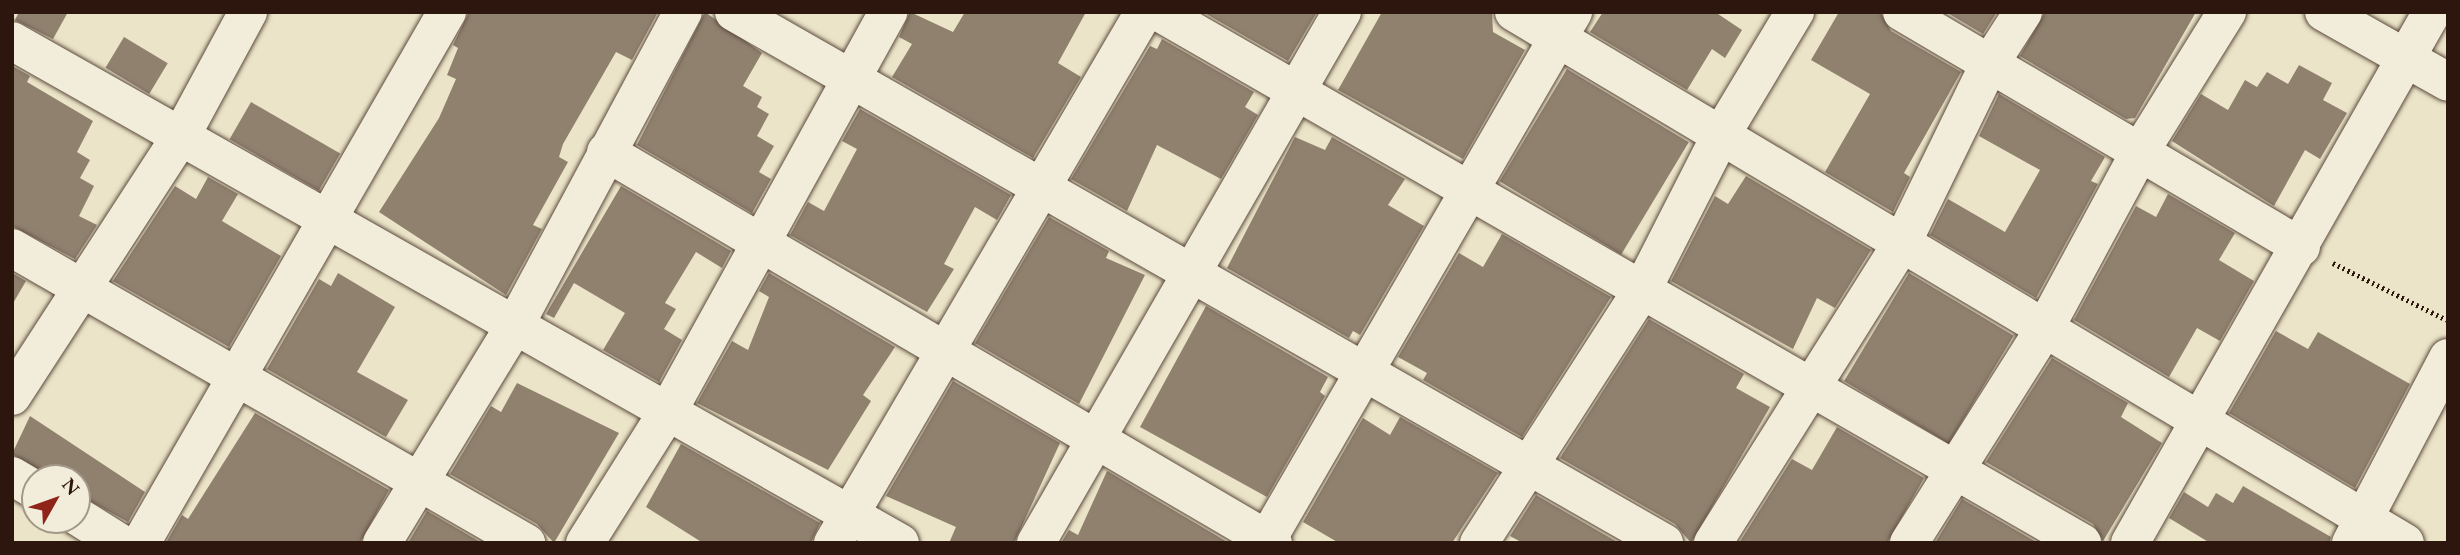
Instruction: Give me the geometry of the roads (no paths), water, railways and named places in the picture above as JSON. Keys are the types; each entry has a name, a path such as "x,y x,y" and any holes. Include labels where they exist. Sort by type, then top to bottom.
{"street":[{"path":"12,29 22,12"},
{"path":"12,396 78,286 181,136 248,12"},
{"path":"141,543 325,217 447,12"},
{"path":"382,543 515,324 682,12"},
{"path":"734,12 854,77 1041,188 1366,368 1664,543"},
{"path":"585,543 667,411 888,12"},
{"path":"841,528 1144,12"},
{"path":"1159,12 2082,543"},
{"path":"1036,543 1342,12"},
{"path":"1514,12 1566,25 1721,135 2203,422 2358,531 2405,543"},
{"path":"1479,543 1527,461 1642,290 1721,135 1795,12"},
{"path":"1902,12 1989,65 2141,150 2301,247"},
{"path":"1713,543 1902,243 1989,65 2023,12"},
{"path":"1909,543 2045,328 2141,150 2227,12"},
{"path":"2324,12 2448,82"},
{"path":"2130,543 2203,422 2409,60 2432,12"},
{"path":"606,152 1268,542 1566,25"},
{"path":"12,41 667,411 841,528 900,543"},
{"path":"12,248 526,543"},
{"path":"2358,531 2448,358"},
{"path":"91,525 120,543"}]}
